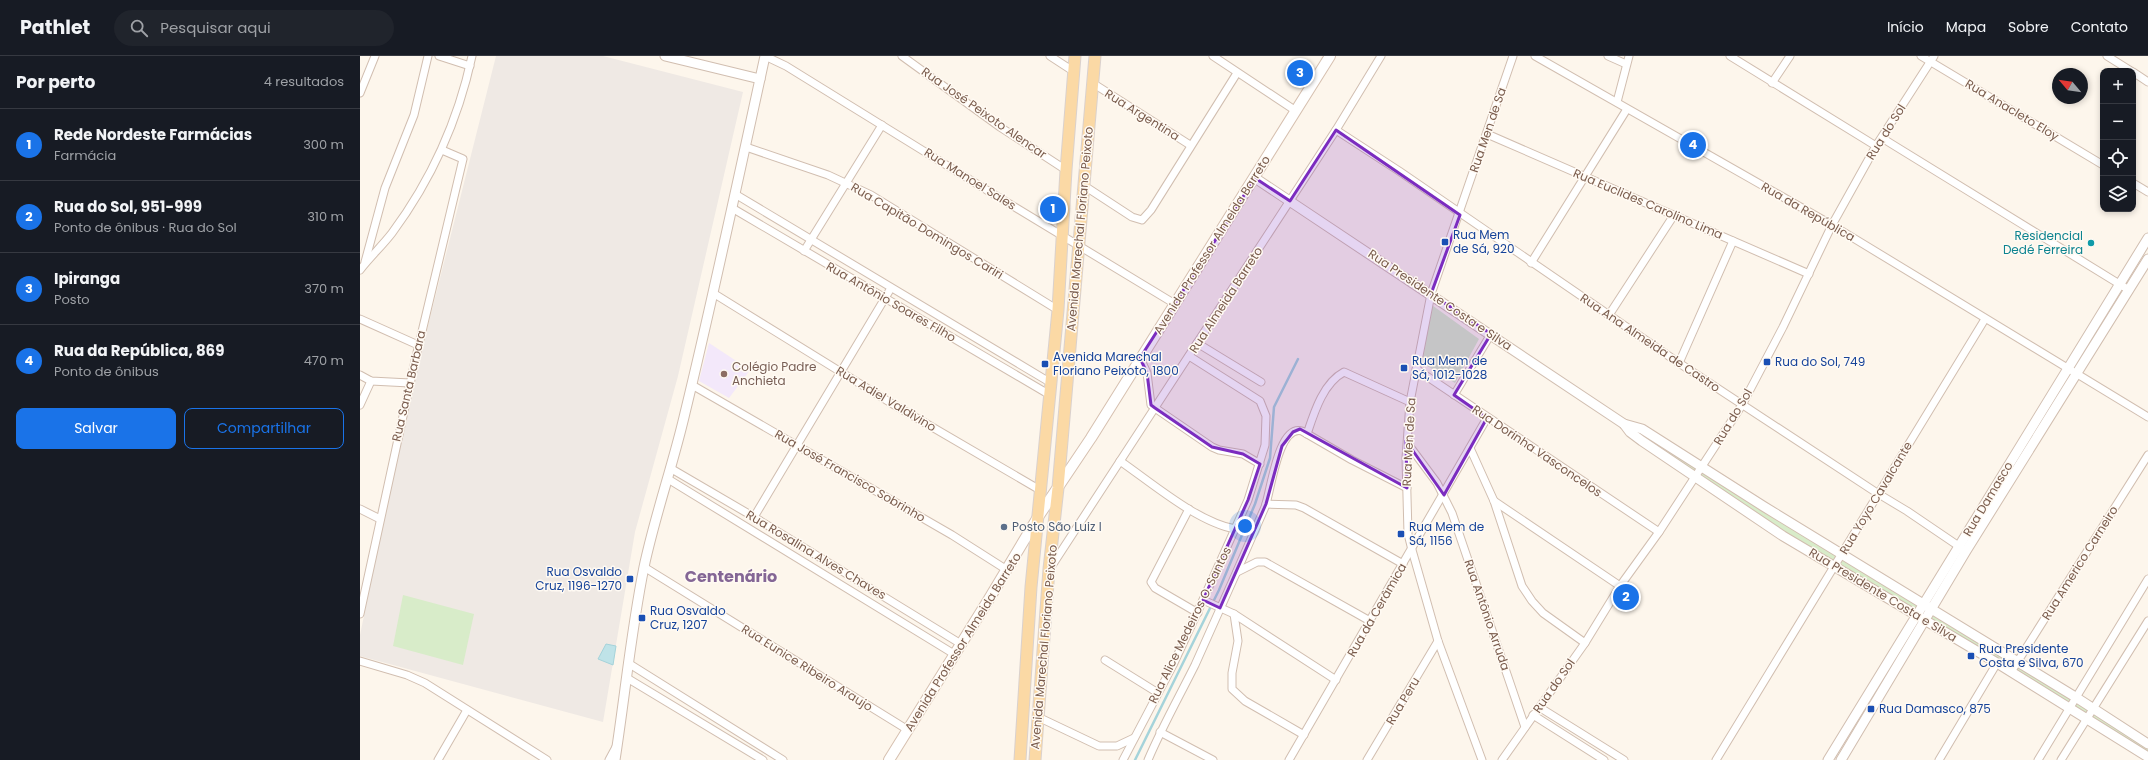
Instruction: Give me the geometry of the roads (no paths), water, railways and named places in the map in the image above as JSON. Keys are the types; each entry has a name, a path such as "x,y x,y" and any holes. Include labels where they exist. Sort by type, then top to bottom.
{"main road":[{"name":"Avenida Marechal Floriano Peixoto","path":"1020,760 1040,490 1058,310 1066,170 1076,56"},
{"name":"Avenida Marechal Floriano Peixoto","path":"1035,760 1049,569 1058,488 1083,185 1094,84 1095,56"},
{"name":"Avenida Professor Almeida Barreto","path":"889,760 1007,570 1038,517 1058,488 1255,178 1328,57"}],"street":[{"path":"360,93 375,56"},
{"path":"365,264 385,188 414,115 428,56"},
{"path":"439,56 470,66"},
{"path":"360,270 392,232 442,150 460,102 472,56"},
{"path":"665,56 760,79"},
{"path":"615,760 628,663 644,567 656,515 668,479 692,385 765,56"},
{"name":"Rua Manoel Sales","path":"765,56 786,66 1063,237 1175,304"},
{"name":"Rua José Peixoto Alencar","path":"902,56 1000,127 1066,170"},
{"path":"1050,56 1074,71"},
{"path":"1213,56 1296,111"},
{"name":"Rua Almeida Barreto","path":"1049,569 1336,130 1381,56"},
{"name":"Rua Men de Sa","path":"1482,760 1438,642 1408,534 1408,444 1410,402 1431,294 1460,214 1513,56"},
{"name":"Rua da República","path":"1535,56 1832,224 2076,375 2148,417"},
{"path":"1608,56 1626,64"},
{"path":"1617,102 1629,56"},
{"path":"1730,56 1876,146"},
{"path":"1772,83 1790,56"},
{"name":"Rua Anacleto Eloy","path":"1921,56 1933,59 2100,163"},
{"path":"2107,56 2126,68"},
{"name":"Rua do Sol","path":"1502,760 1585,643 1620,586 1659,532 1742,405 1809,274 1832,224 1876,146 1933,59"},
{"path":"1083,185 1132,217 1142,220 1151,210 1190,145 1237,73"},
{"path":"2136,74 2148,82"},
{"name":"Rua Argentina","path":"1094,84 1190,145"},
{"path":"1531,263 1627,109"},
{"path":"804,251 882,125"},
{"name":"Rua Ana Almeida de Castro","path":"1336,130 1399,171 1531,263 1679,363 1877,493 1907,511 1962,549"},
{"name":"Rua Euclides Carolino Lima","path":"1487,134 1809,274"},
{"path":"1882,138 2129,290"},
{"name":"Rua Capitão Domingos Cariri","path":"746,147 847,182 872,195 1058,310"},
{"name":"Rua Santa Barbara","path":"360,614 418,345 463,159 442,150"},
{"name":"Rua Presidente Costa e Silva","path":"1255,178 1624,424 1630,432 1642,441 1783,536 1997,663 2148,757"},
{"path":"2136,185 2148,192"},
{"name":"Rua Antônio Soares Filho","path":"735,194 1051,383"},
{"name":"Rua Antônio Soares Filho","path":"732,208 884,299 1050,395"},
{"path":"1608,315 1674,215"},
{"name":"Rua Damasco","path":"1841,760 1931,610 1962,549 2067,369 2148,238"},
{"path":"1679,363 1732,241"},
{"name":"Rua Damasco","path":"1828,760 1922,604 1962,549 2076,375 2148,259"},
{"path":"754,517 891,288"},
{"name":"Rua Adiel Valdivino","path":"713,293 840,372 1040,490"},
{"path":"360,319 418,345"},
{"name":"Rua Yoyo Cavalcante","path":"1716,760 1835,567 1877,493 1985,319"},
{"path":"1454,395 1491,334"},
{"path":"1198,343 1261,382"},
{"name":"Rua Alice Medeiros O. Santos","path":"1123,760 1198,613 1206,602 1248,500 1265,445 1266,423 1264,410 1256,397 1189,356"},
{"path":"1140,358 1147,373 1150,405 1219,450 1243,454 1260,464"},
{"name":"Rua Dorinha Vasconcelos","path":"1416,369 1659,532"},
{"path":"1407,488 1352,460 1307,434 1322,396 1338,376 1344,372 1410,402"},
{"path":"360,375 371,381 410,383"},
{"path":"360,405 371,381"},
{"name":"Rua José Francisco Sobrinho","path":"692,385 952,535 1007,570"},
{"name":"Rua da Cerâmica","path":"1290,760 1487,418"},
{"name":"Rua Presidente Costa e Silva","path":"1624,424 1637,426 1931,610 2077,698 2148,744"},
{"name":"Rua Alice Medeiros O. Santos","path":"1148,760 1160,732 1194,666 1218,607 1237,572 1266,504 1282,446 1289,434 1298,430 1307,434"},
{"name":"Rua Antônio Arruda","path":"1408,444 1444,495 1452,513 1525,727"},
{"path":"1470,448 1494,501 1522,586 1532,601 1543,613 1585,643"},
{"name":"Rua Americo Carneiro","path":"2011,672 2148,455"},
{"path":"1120,461 1209,520 1235,529"},
{"name":"Rua Rosalina Alves Chaves","path":"670,468 754,517 961,644"},
{"name":"Rua Rosalina Alves Chaves","path":"668,479 954,654"},
{"path":"1494,501 1620,586"},
{"path":"1266,504 1296,505 1304,508 1403,564"},
{"path":"1189,508 1152,579 1152,585 1198,613"},
{"path":"360,509 380,519"},
{"path":"1237,572 1257,562 1265,562 1370,621"},
{"name":"Rua Eunice Ribeiro Araujo","path":"644,567 908,730"},
{"path":"2038,760 2148,579"},
{"path":"1206,602 1234,614 1336,680"},
{"path":"1234,614 1238,641 1232,673 1232,689 1245,701 1304,735"},
{"path":"2061,760 2148,621"},
{"name":"Rua Peru","path":"1368,760 1438,642"},
{"path":"1105,660 1158,694"},
{"path":"360,661 407,675 425,683 547,760"},
{"path":"628,663 783,760"},
{"path":"1939,760 1997,663"},
{"path":"627,678 763,760"},
{"path":"1539,708 1624,760"},
{"path":"438,760 467,710"},
{"path":"1533,715 1604,760"},
{"path":"1038,717 1099,746 1117,746 1134,738"},
{"path":"1160,732 1213,760"},
{"path":"609,760 617,746"}],"water":[{"path":"606,644 616,646 613,665 598,659"}],"waterway":[{"path":"1135,760 1219,590 1255,504 1270,458 1274,407 1298,359"}],"place":[{"name":"Ipiranga","path":"1300,73"},
{"name":"Rua da República, 869","path":"1693,145"},
{"name":"Rede Nordeste Farmácias","path":"1053,209"},
{"name":"Rua Mem de Sá, 920","path":"1445,242"},
{"name":"Residencial Dedé Ferreira","path":"2091,243"},
{"name":"Rua do Sol, 749","path":"1767,362"},
{"name":"Avenida Marechal Floriano Peixoto, 1800","path":"1045,364"},
{"name":"Rua Mem de Sá, 1012-1028","path":"1404,368"},
{"name":"Colégio Padre Anchieta","path":"724,374"},
{"name":"Posto São Luiz I","path":"1004,527"},
{"name":"Rua Mem de Sá, 1156","path":"1401,534"},
{"name":"Rua Osvaldo Cruz, 1196-1270","path":"630,579"},
{"name":"Rua do Sol, 951-999","path":"1626,597"},
{"name":"Rua Osvaldo Cruz, 1207","path":"642,618"},
{"name":"Rua Presidente Costa e Silva, 670","path":"1971,656"},
{"name":"Rua Damasco, 875","path":"1871,709"}],"district":[{"name":"Centenário","path":"731,576"}]}
